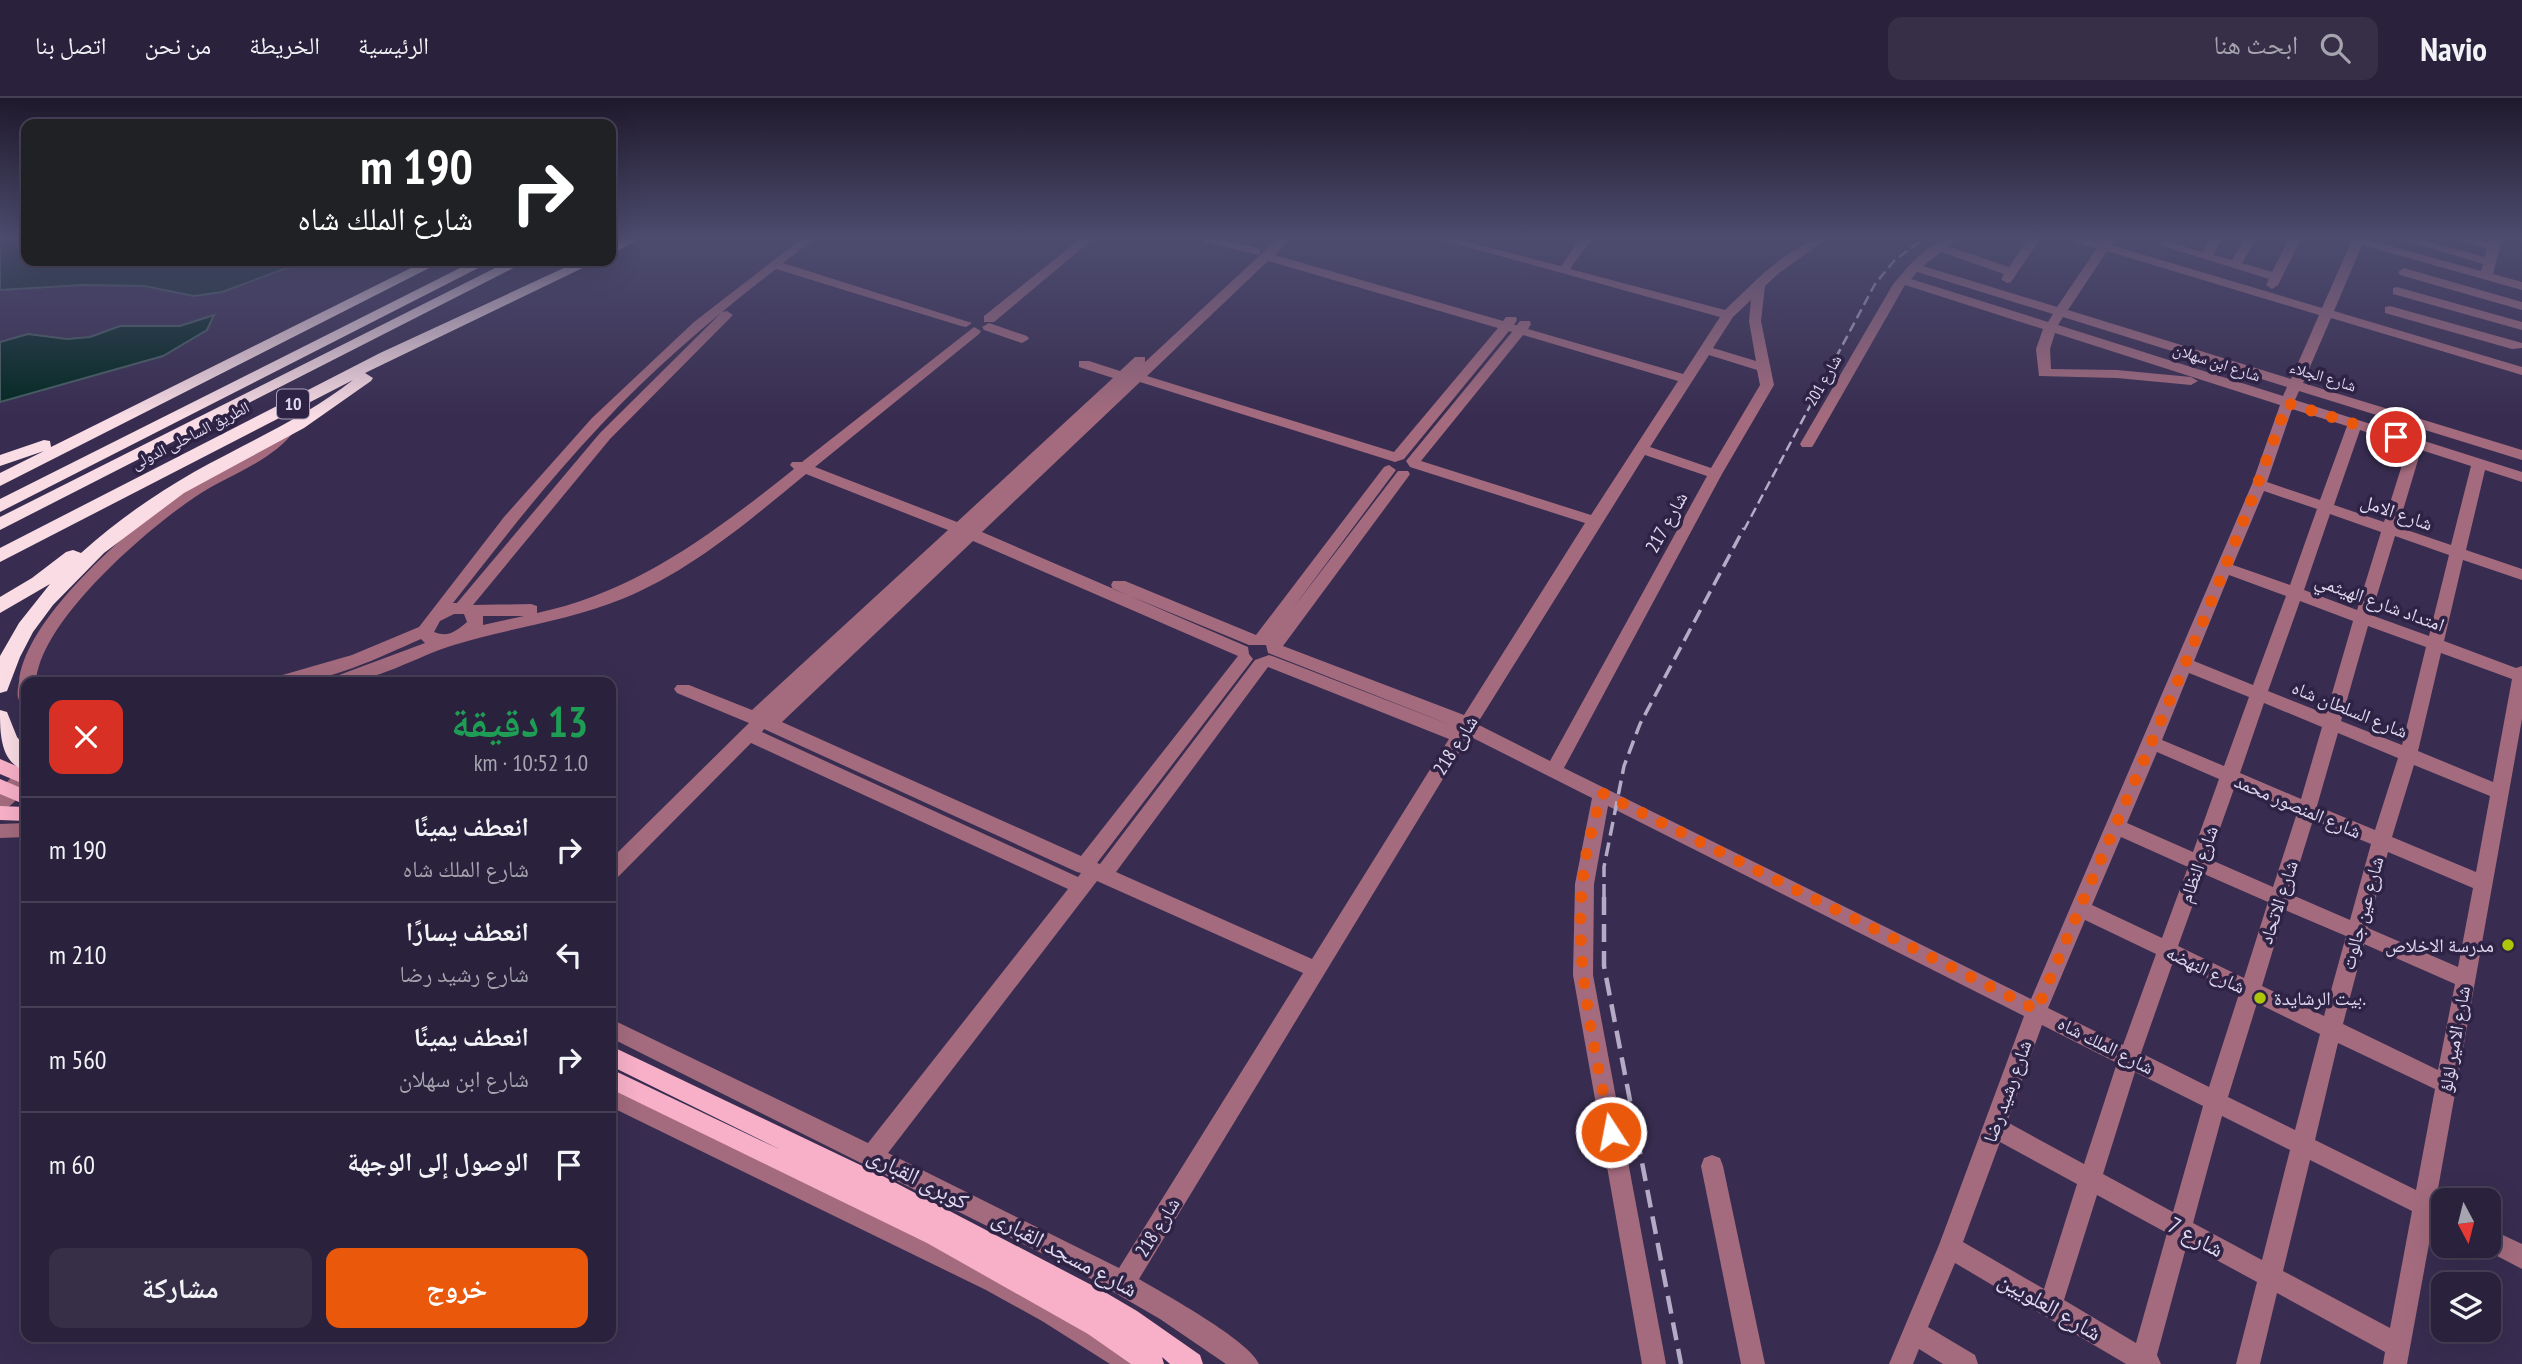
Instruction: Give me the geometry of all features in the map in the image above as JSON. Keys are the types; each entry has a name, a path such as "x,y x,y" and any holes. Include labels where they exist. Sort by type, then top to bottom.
{"highway":[{"path":"0,480 361,298"},
{"name":"الطريق الساحلى الدولى","path":"0,506 412,298"},
{"name":"الطريق الساحلى الدولى","path":"0,524 447,298"},
{"name":"الطريق الساحلى الدولى","path":"0,556 386,356 510,298"},
{"path":"0,686 13,648 31,621 114,518 156,489 228,451 289,429 361,382 386,356"},
{"path":"0,461 29,451 147,397 192,382"},
{"path":"0,536 159,472"},
{"path":"0,607 81,557"},
{"path":"0,718 8,740 21,757"}],"main road":[{"path":"0,766 21,776"},
{"path":"0,786 21,796"},
{"path":"0,813 21,814"},
{"name":"كوبرى القبارى","path":"616,1058 867,1180 1095,1299 1129,1319 1191,1364"},
{"path":"616,1081 935,1235 1097,1325 1152,1364"}],"street":[{"path":"428,625 536,489 587,433 679,342 730,298"},
{"path":"467,609 557,492 648,391 744,298"},
{"path":"898,298 1022,339"},
{"path":"350,677 453,639 574,610 631,589 732,527 1006,298"},
{"path":"977,323 1010,298"},
{"path":"616,866 759,724 1213,298"},
{"path":"1424,298 1688,375"},
{"path":"1675,298 1730,313"},
{"name":"شارع 218","path":"1124,1281 1591,524 1730,313 1745,298"},
{"name":"شارع 217","path":"1554,770 1767,384 1755,312 1757,298"},
{"name":"شارع 201","path":"1807,444 1892,298"},
{"name":"شارع ابن سهلان","path":"1959,298 2522,477"},
{"name":"شارع الجلاء","path":"2014,298 2522,455"},
{"path":"2069,298 2044,342 2044,373 2143,376 2248,391"},
{"path":"2277,298 2516,369 2516,346 2522,326 2422,298"},
{"name":"شارع رشيد رضا","path":"1902,1364 1950,1247 2037,1010 2152,743 2259,484 2294,385 2333,298"},
{"path":"2383,329 2394,298"},
{"path":"2495,298 2522,306"},
{"path":"2390,310 2516,346"},
{"path":"872,1156 1091,875 1401,465 1516,325"},
{"path":"1706,350 1764,368"},
{"path":"1084,364 1591,524"},
{"name":"شارع النظام","path":"2049,1306 2129,1056 2355,424"},
{"path":"26,677 39,645 56,618 78,593 164,512 204,485 272,446 289,429"},
{"name":"شارع الاتحاد","path":"2146,1362 2216,1100 2307,810 2330,724 2416,443"},
{"path":"1640,448 1715,474"},
{"path":"296,677 357,660 428,625 443,612 467,609 513,611 551,606 642,572 696,540 807,463"},
{"name":"شارع الملك شاه","path":"807,463 969,527 1260,652 1465,729 1602,793 2431,1209"},
{"name":"شارع عين جالوت","path":"2248,1364 2331,1030 2381,841 2408,755 2479,463"},
{"name":"شارع الامل","path":"2259,484 2522,575"},
{"path":"536,489 557,492"},
{"name":"امتداد شارع الهيثمي","path":"2224,567 2433,644 2521,684"},
{"path":"428,625 431,639 453,639 475,624 475,614 467,609"},
{"name":"شارع السلطان شاه","path":"2184,664 2500,792"},
{"name":"شارع الامير لؤلؤ","path":"2396,1355 2500,792 2513,774 2521,684"},
{"path":"683,689 1091,875 1316,970"},
{"name":"شارع المنصور محمد","path":"2152,743 2483,884"},
{"path":"0,803 21,777"},
{"path":"1602,793 1583,877 1580,924 1583,975 1654,1364"},
{"path":"0,803 21,794"},
{"path":"2116,827 2465,979"},
{"path":"0,831 21,830"},
{"name":"شارع النهضه","path":"2079,908 2446,1084"},
{"name":"شارع مسجد القبارى","path":"616,1030 1027,1230 1124,1281 1247,1364"},
{"path":"616,1098 783,1176 945,1257 1063,1319 1131,1364"},
{"name":"شارع 7","path":"1994,1127 2270,1275 2396,1355"},
{"path":"1712,1166 1753,1364"},
{"path":"2501,1246 2522,1257"},
{"name":"شارع العلويين","path":"1950,1247 2146,1362"},
{"path":"1915,1333 1966,1364"}],"shaded area":[{"path":"214,315 207,330 163,356 0,402 0,342 28,334 67,339 90,337 120,326 180,326"}],"railway":[{"path":"1744,530 1868,298"},
{"path":"1681,1364 1604,966 1604,867 1624,766 1640,724 1744,528"}],"place":[{"name":"مدرسة الاخلاص","path":"2508,945"},
{"name":"بيت الرشايدة.","path":"2260,998"}],"route":[{"path":"1611,1132 1583,975 1580,924 1583,877 1602,793 2037,1010 2152,743 2259,484 2287,403 2396,437"}]}
